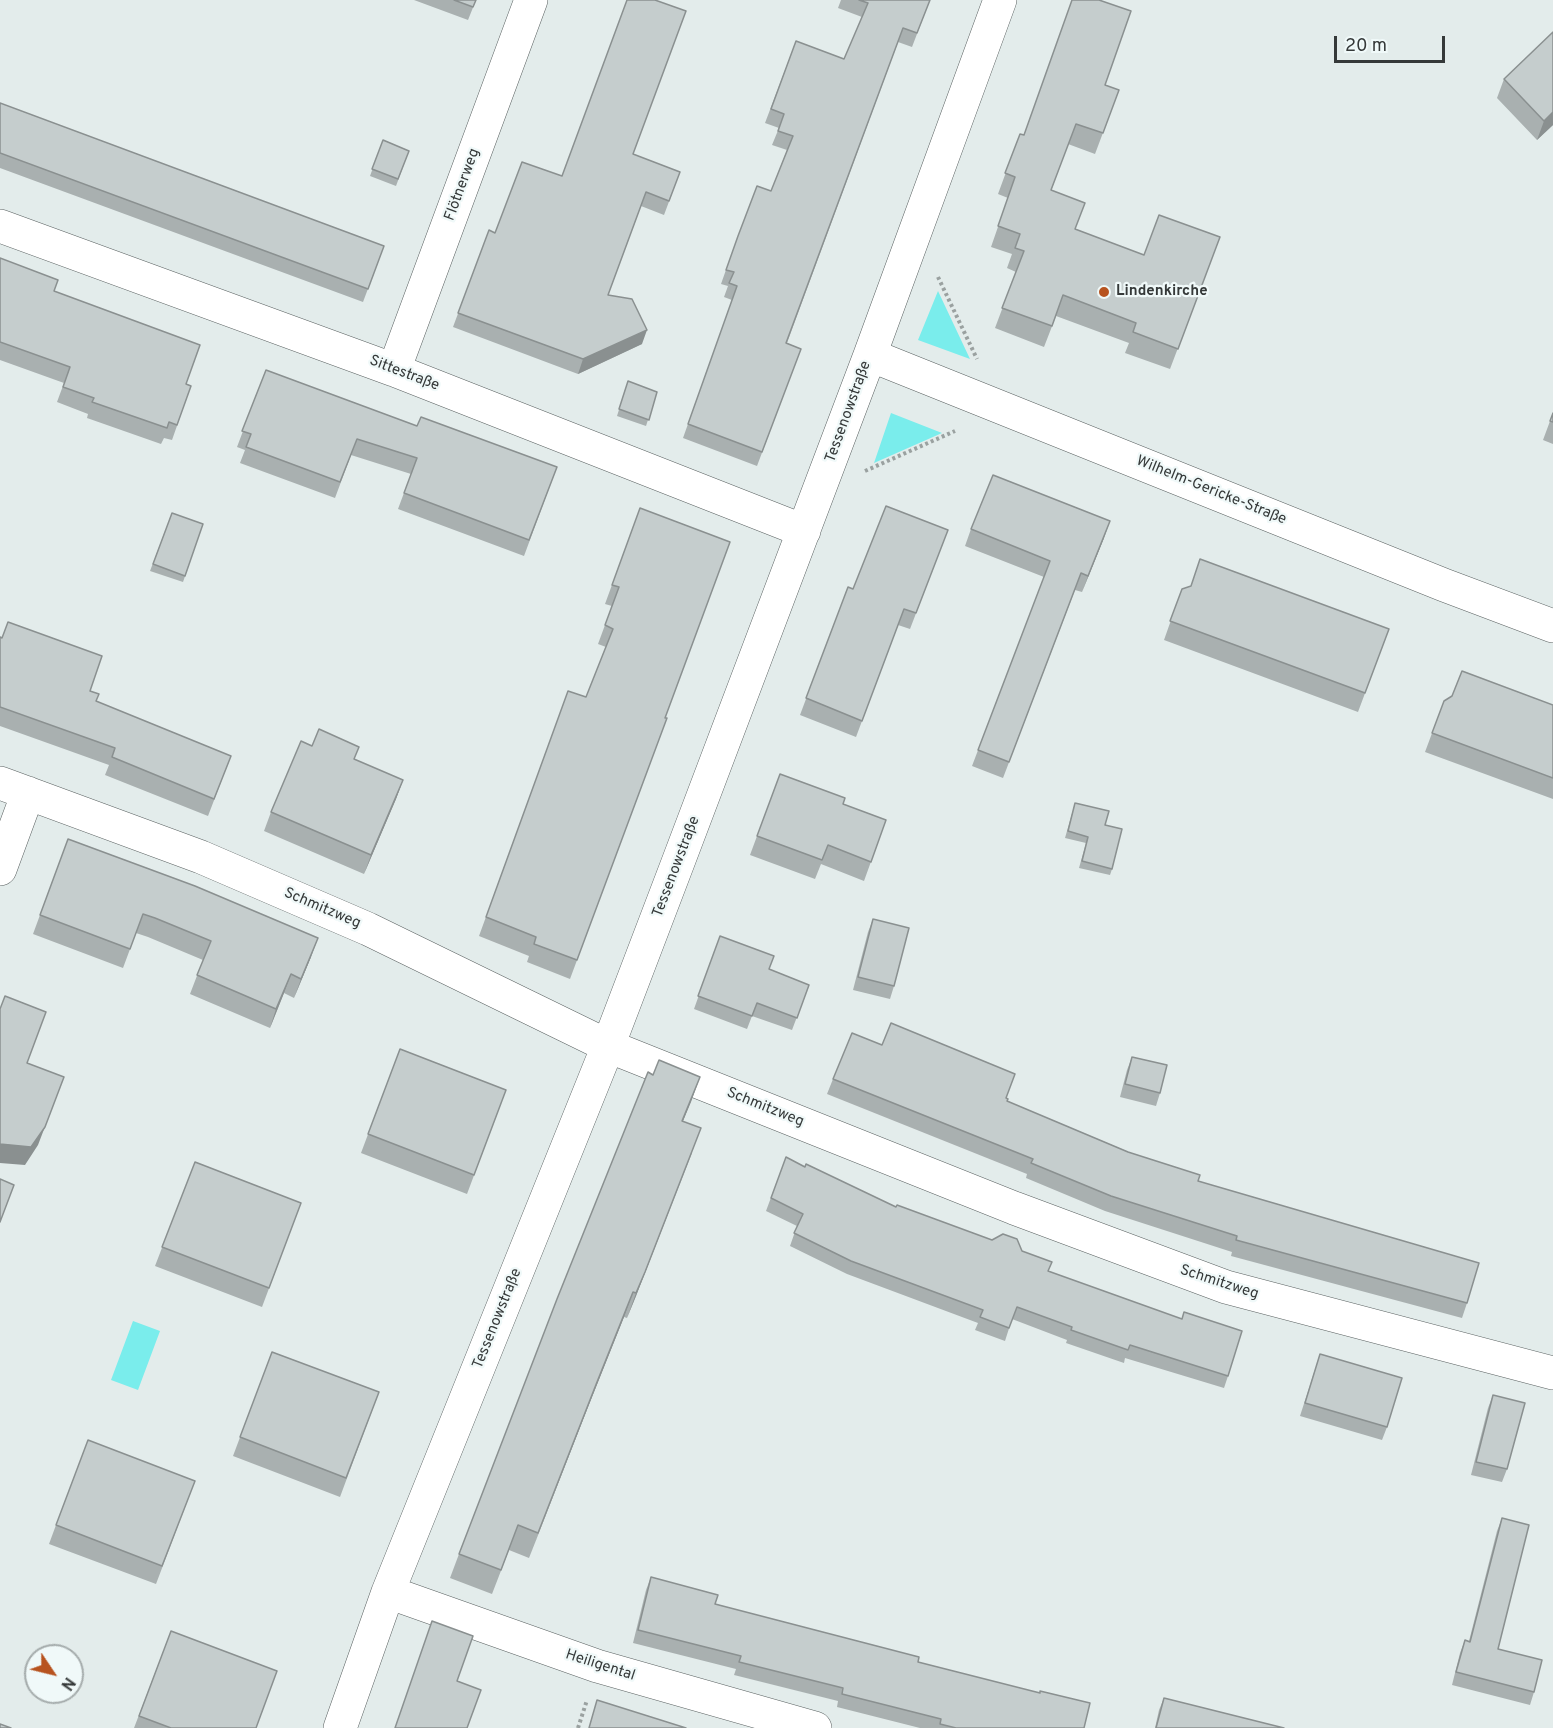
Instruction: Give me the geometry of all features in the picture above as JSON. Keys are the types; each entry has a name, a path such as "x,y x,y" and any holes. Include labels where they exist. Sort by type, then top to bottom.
{"street":[{"name":"Flötnerweg","path":"394,370 531,0"},
{"name":"Tessenowstraße","path":"340,1728 388,1592 609,1046 870,355 1000,0"},
{"name":"Sittestraße","path":"0,226 394,370 804,531"},
{"name":"Wilhelm-Gericke-Straße","path":"870,355 1432,580 1553,626"},
{"name":"Schmitzweg","path":"14,788 201,857 368,928 609,1046 1014,1208 1226,1287 1553,1373"},
{"path":"0,869 14,788"},
{"name":"Heiligental","path":"388,1592 597,1666 815,1728"}],"path":[{"path":"936,273 981,368"},
{"path":"861,472 955,431"}],"shaded area":[{"path":"938,291 970,359 918,340"},
{"path":"891,413 942,433 874,463"},
{"path":"133,1321 160,1331 138,1390 111,1380"}],"building":[{"path":"454,0 476,0 473,7"},
{"path":"627,0 655,0 686,11 633,154 680,172 669,201 646,192 608,295 632,299 647,330 583,359 458,313 489,230 495,233 522,162 562,176"},
{"path":"859,0 930,0 917,33 903,28 786,343 801,349 762,452 688,424 737,286 729,283 734,272 726,270 738,236 757,186 771,191 793,136 778,131 784,114 771,109 796,41 844,59 868,3"},
{"path":"1072,0 1099,0 1131,11 1105,85 1119,90 1103,133 1076,124 1051,190 1085,203 1075,229 1144,255 1159,215 1220,237 1178,349 1133,332 1136,323 1063,295 1052,326 1002,308 1024,251 1015,248 1020,234 998,226 1015,177 1005,173 1020,134 1024,135"},
{"path":"1553,32 1553,112 1544,121 1504,79"},
{"path":"0,103 384,246 368,289 0,153"},
{"path":"383,140 409,151 398,179 372,169"},
{"path":"0,258 58,280 54,291 200,345 186,384 191,386 177,425 169,422 167,428 92,402 94,398 63,387 70,367 0,342"},
{"path":"266,370 417,426 421,417 557,467 529,540 404,493 417,458 357,439 340,482 246,447 251,434 242,431"},
{"path":"628,381 657,392 649,420 619,409"},
{"path":"993,475 1110,521 1088,576 1081,573 1009,762 978,750 1050,561 971,529"},
{"path":"886,506 948,530 916,613 904,609 862,721 806,698 848,587 853,589"},
{"path":"640,508 730,542 577,960 534,944 536,937 486,917 568,691 586,697 613,629 605,625 619,587 612,585"},
{"path":"172,513 203,524 185,576 153,564"},
{"path":"1200,559 1389,629 1365,693 1170,621 1182,589 1191,586"},
{"path":"8,622 102,656 90,691 99,694 96,701 231,756 214,799 112,757 115,748 0,707 0,637 2,638"},
{"path":"1462,671 1553,705 1553,778 1432,733 1444,701 1452,696"},
{"path":"319,729 359,747 354,759 403,780 371,855 271,812 301,741 312,746"},
{"path":"780,774 845,798 843,804 886,820 871,862 828,845 822,860 757,836"},
{"path":"1075,803 1109,811 1105,825 1122,829 1112,869 1082,861 1088,837 1068,831"},
{"path":"68,839 195,886 318,938 301,979 291,974 276,1009 197,975 211,941 155,918 143,914 130,949 40,915"},
{"path":"873,919 909,928 894,986 858,977"},
{"path":"720,936 774,956 769,969 809,985 797,1018 757,1003 752,1016 698,996"},
{"path":"5,996 46,1012 27,1063 64,1077 45,1127 31,1147 0,1144 0,1009"},
{"path":"891,1023 1015,1074 1006,1098 1007,1101 1128,1152 1200,1175 1198,1181 1479,1263 1467,1303 1236,1240 1237,1236 1111,1196 1031,1163 1033,1159 833,1079 852,1033 882,1045"},
{"path":"400,1049 506,1090 474,1175 368,1134"},
{"path":"1132,1057 1167,1065 1160,1093 1125,1084"},
{"path":"659,1060 700,1077 682,1121 701,1128 645,1272 636,1293 633,1292 538,1533 518,1525 501,1570 459,1554 557,1299 648,1072 653,1075"},
{"path":"786,1157 805,1167 806,1164 896,1207 897,1205 992,1240 1003,1234 1017,1239 1022,1251 1052,1262 1048,1271 1182,1319 1184,1312 1242,1331 1228,1376 1130,1345 1128,1350 1071,1330 1072,1327 1017,1307 1009,1328 980,1317 983,1310 851,1261 794,1233 803,1214 771,1198"},
{"path":"195,1162 301,1203 269,1288 162,1247"},
{"path":"0,1179 14,1185 0,1222"},
{"path":"272,1352 379,1392 346,1478 240,1437"},
{"path":"1320,1354 1402,1378 1387,1427 1305,1403"},
{"path":"1493,1395 1525,1403 1507,1469 1476,1462"},
{"path":"88,1440 195,1481 162,1566 56,1525"},
{"path":"1502,1518 1529,1525 1498,1649 1542,1660 1534,1692 1456,1672 1465,1640 1470,1642"},
{"path":"651,1577 718,1595 715,1604 919,1657 918,1662 1040,1693 1040,1691 1090,1703 1084,1728 956,1728 940,1724 941,1719 842,1694 843,1688 739,1662 741,1656 638,1630"},
{"path":"432,1621 473,1636 457,1681 481,1690 467,1728 395,1728"},
{"path":"171,1631 277,1671 256,1728 171,1728 139,1716"},
{"path":"1164,1698 1284,1728 1156,1728"},
{"path":"597,1700 686,1728 589,1728"}],"place":[{"name":"Lindenkirche","path":"1104,292"}]}
